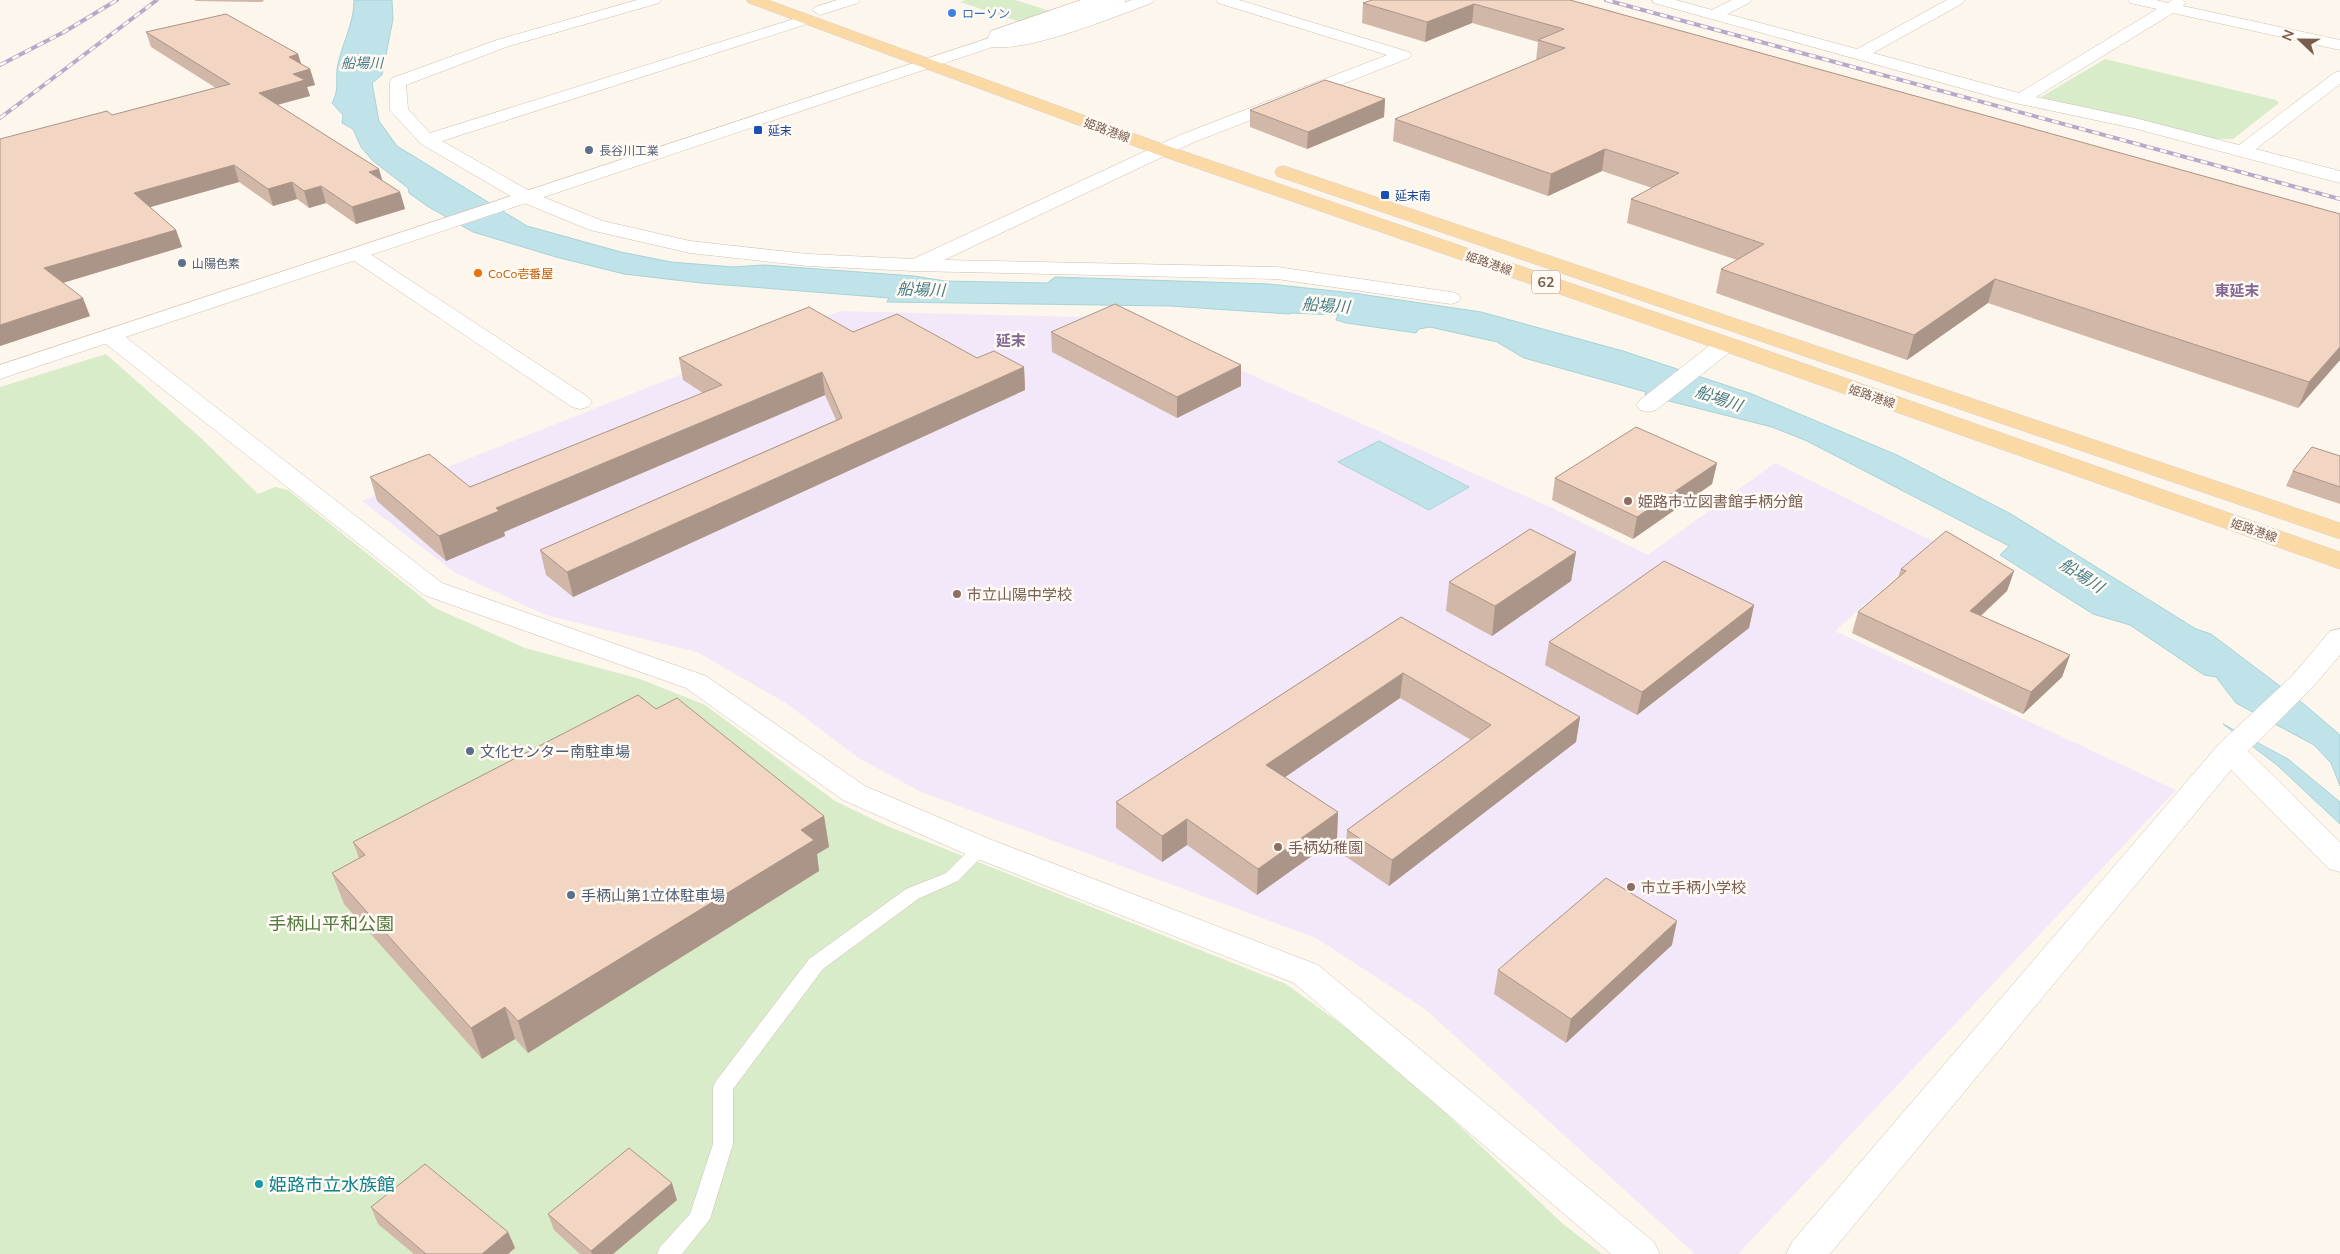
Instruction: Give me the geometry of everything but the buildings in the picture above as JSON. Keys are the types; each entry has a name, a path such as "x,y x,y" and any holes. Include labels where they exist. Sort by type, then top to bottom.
{"main road":[{"name":"姫路港線","path":"754,0 813,15 950,57 2340,531"},
{"name":"姫路港線","path":"792,0 813,15 928,64 1162,150 1726,344 2340,560"}],"street":[{"path":"654,0 503,43 398,82 399,110 427,140 526,196 597,226 690,247 808,260 914,265 1277,273 1451,298"},
{"path":"427,140 813,15 853,0"},
{"path":"994,43 997,34 1096,0"},
{"path":"0,372 1119,0"},
{"path":"994,43 1021,42 1147,0"},
{"path":"914,265 1186,139 1403,54 1223,0"},
{"path":"1658,0 2021,99 2135,123 2340,177"},
{"path":"1713,15 1744,0"},
{"path":"1860,54 1958,0"},
{"path":"2135,0 2177,4 2340,45"},
{"path":"2021,99 2177,4"},
{"path":"2243,151 2340,76"},
{"path":"357,254 580,402"},
{"path":"110,336 433,589 696,682 854,793 982,848 1306,974 1640,1254"},
{"path":"1648,405 1726,344"},
{"path":"1806,1254 2230,750 2302,682 2340,637"},
{"path":"2230,750 2340,861"}],"lane":[{"path":"668,1254 699,1220 723,1144 723,1087 816,964 912,894 952,877 982,848"}],"shaded area":[{"path":"840,311 1123,318 1550,507 1648,555 1775,463 1935,542 1835,631 2176,790 1738,1254 1695,1254 1425,1009 1316,938 921,792 857,757 786,703 697,652 545,615 454,572 362,501"}],"green space":[{"path":"966,0 1015,0 1050,11 1020,22 960,2"},
{"path":"2105,59 2276,100 2279,103 2233,139 2214,139 2046,101 2041,97"},
{"name":"手柄山平和公園","path":"106,354 202,439 258,494 275,487 288,490 435,608 525,648 640,679 705,705 835,801 887,826 1286,984 1389,1059 1563,1224 1602,1254 0,1254 0,387"}],"water":[{"name":"船場川","path":"354,0 392,0 393,19 382,75 372,83 379,121 397,146 527,226 621,252 671,262 733,267 764,265 914,276 945,281 1047,283 1055,277 1269,284 1353,293 1481,312 1623,351 1752,394 1897,455 2011,514 2196,629 2211,634 2305,705 2340,735 2340,786 2331,763 2314,745 2236,703 2216,677 2204,675 2130,625 2093,614 2000,555 2009,546 1807,441 1772,427 1645,395 1646,392 1524,358 1497,342 1430,327 1419,329 1416,333 1346,323 1336,320 1338,315 1289,314 1170,306 887,302 889,298 701,283 624,274 556,257 473,232 427,206 409,193 408,188 373,161 361,147 353,129 342,123 343,115 332,103 336,90 337,69 352,18"},
{"path":"1379,441 1469,487 1429,510 1338,462"},
{"path":"2223,724 2288,759 2340,802 2340,824 2277,765"}],"railway":[{"path":"0,65 64,32 117,0"},
{"path":"0,118 157,0"},
{"path":"1606,0 2340,199"}],"place":[{"name":"ローソン","path":"952,13"},
{"name":"延末","path":"758,130"},
{"name":"長谷川工業","path":"589,150"},
{"name":"延末南","path":"1385,195"},
{"name":"山陽色素","path":"182,263"},
{"name":"CoCo壱番屋","path":"478,273"},
{"name":"姫路市立図書館手柄分館","path":"1628,501"},
{"name":"市立山陽中学校","path":"957,594"},
{"name":"文化センター南駐車場","path":"470,751"},
{"name":"手柄幼稚園","path":"1278,847"},
{"name":"市立手柄小学校","path":"1631,887"},
{"name":"手柄山第1立体駐車場","path":"571,895"},
{"name":"姫路市立水族館","path":"259,1184"}],"district":[{"name":"東延末","path":"2237,290"},
{"name":"延末","path":"1011,340"}]}
